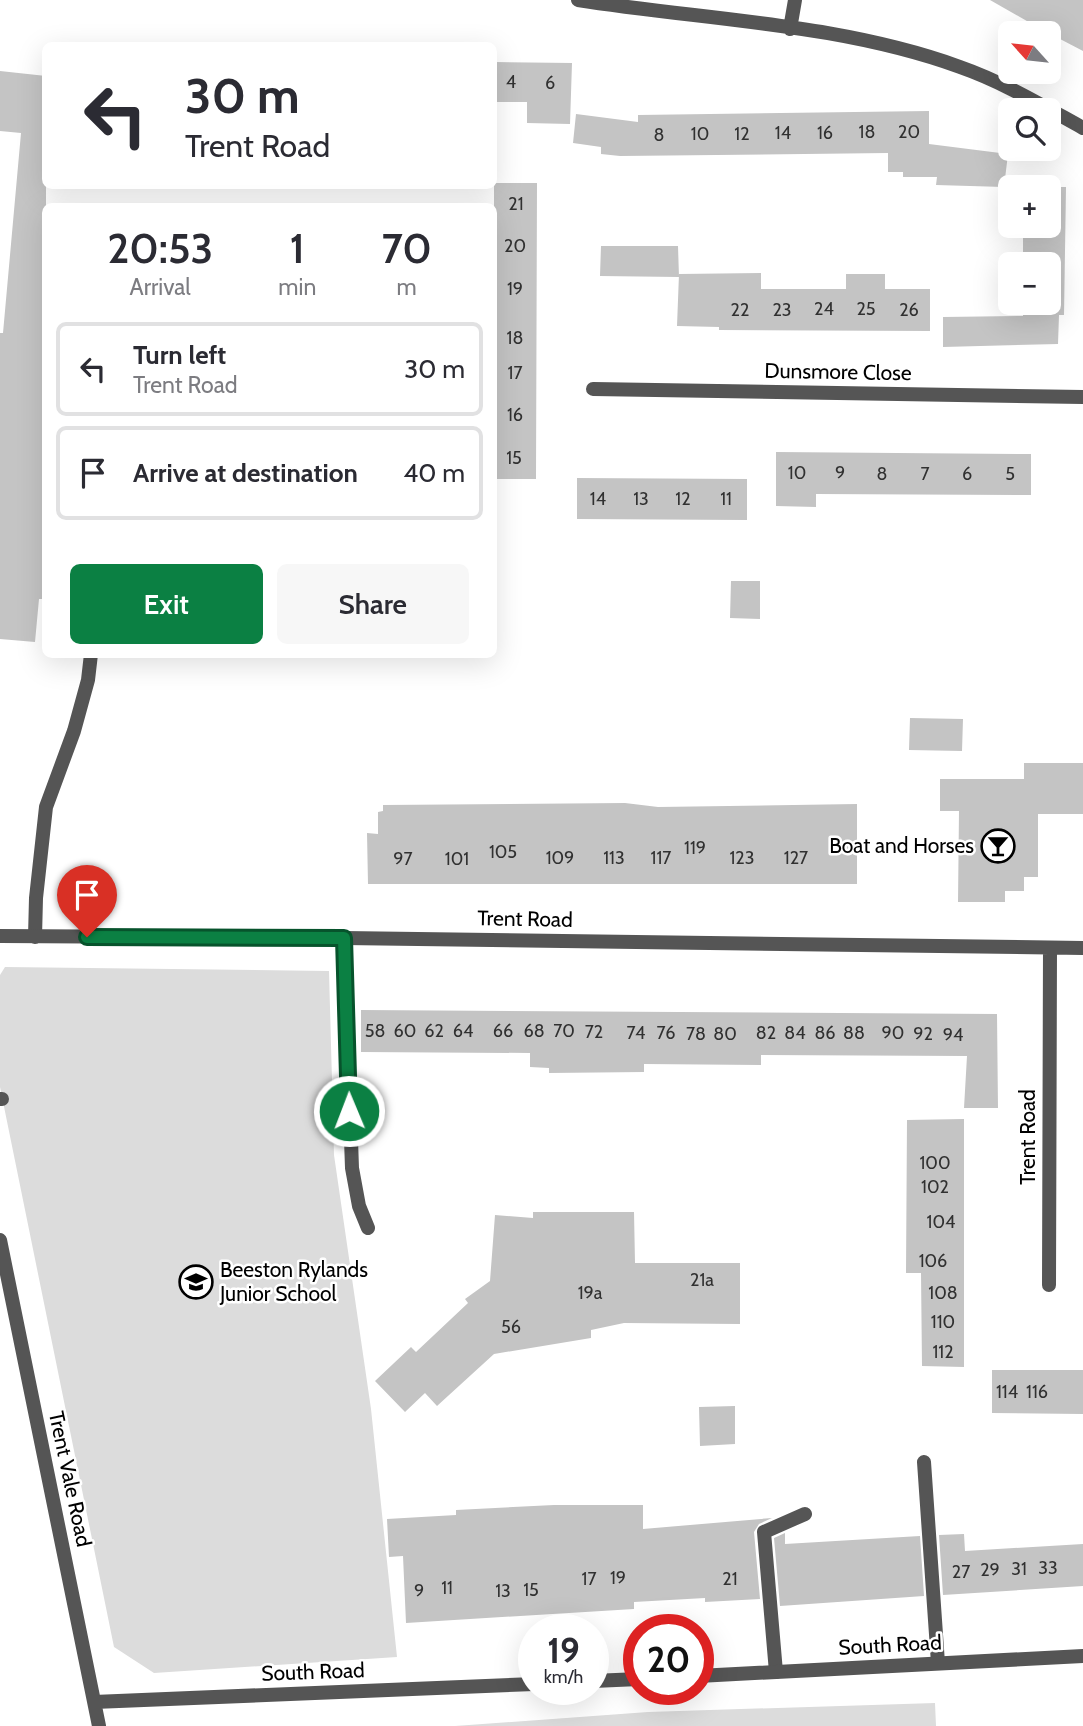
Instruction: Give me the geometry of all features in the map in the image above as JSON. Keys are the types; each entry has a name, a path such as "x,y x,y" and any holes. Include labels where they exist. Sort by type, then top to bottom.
{"street":[{"path":"578,0 884,44 959,66 997,82 1083,128"},
{"path":"790,29 794,0"},
{"name":"Dunsmore Close","path":"593,389 1083,397"},
{"path":"35,937 36,898 46,807 74,731 88,680 91,658"},
{"name":"Trent Road","path":"0,936 1083,948"},
{"path":"344,938 352,1168 359,1206 368,1228"},
{"name":"Trent Road","path":"1049,1285 1050,948"},
{"name":"Trent Vale Road","path":"0,1240 99,1726"},
{"path":"924,1462 938,1663"},
{"path":"776,1672 764,1532 805,1514"},
{"name":"South Road","path":"714,1675 1083,1656"},
{"name":"South Road","path":"94,1702 518,1685"}],"shaded area":[{"name":"Beeston Rylands Junior School","path":"5,967 329,971 334,1155 371,1409 397,1657 154,1673 114,1647 0,1087 0,975"},
{"path":"935,1703 936,1726 455,1726 648,1712"}],"building":[{"path":"990,0 1083,0 1083,51 1061,40 1061,21 1027,21"},
{"path":"497,62 572,63 570,124 527,123 527,102 497,102"},
{"path":"0,71 42,76 42,189 46,189 46,203 42,203 42,599 39,599 35,642 0,639 0,333 3,333 21,133 0,131"},
{"path":"929,111 929,144 998,153 998,161 1007,161 1005,175 998,175 998,187 936,185 937,177 903,177 903,172 888,172 888,153 620,156 601,154 601,147 573,143 576,114 638,122 638,115"},
{"path":"497,183 537,183 536,479 497,479 497,203 494,203"},
{"path":"1061,187 1066,187 1064,315 1061,315 1061,252 1023,252 1023,238 1061,238"},
{"path":"601,246 678,246 679,277 600,276"},
{"path":"761,273 761,289 846,289 846,274 885,274 885,289 930,289 930,331 719,330 719,327 677,326 679,274"},
{"path":"1059,315 1058,344 943,347 943,317"},
{"path":"776,452 1031,454 1031,495 816,494 816,507 776,506"},
{"path":"577,478 747,479 747,520 577,519"},
{"path":"731,581 760,581 760,619 730,618"},
{"path":"910,718 963,719 962,751 909,750"},
{"name":"Boat and Horses","path":"1024,763 1083,763 1083,814 1038,814 1038,877 1024,877 1024,891 1005,891 1005,902 958,902 959,811 940,811 940,779 1024,779"},
{"path":"625,803 658,807 857,804 857,884 368,884 367,833 378,834 378,812 383,811 383,805"},
{"path":"361,1010 997,1014 998,1108 964,1108 967,1056 761,1055 761,1065 644,1064 644,1072 549,1073 549,1068 530,1067 530,1053 361,1052"},
{"path":"964,1119 964,1367 922,1366 921,1273 906,1273 907,1120"},
{"path":"533,1212 634,1212 635,1263 740,1263 740,1324 624,1323 591,1330 591,1338 494,1354 437,1406 425,1393 405,1412 375,1381 411,1347 416,1352 468,1303 465,1299 490,1281 495,1215 533,1218"},
{"path":"992,1370 1083,1370 1083,1414 992,1413"},
{"path":"735,1406 735,1444 700,1446 699,1407"},
{"path":"554,1505 643,1505 643,1529 772,1518 759,1524 754,1532 760,1599 705,1602 705,1598 634,1602 634,1609 518,1614 518,1616 406,1623 403,1556 389,1557 387,1519 456,1515 456,1510"},
{"path":"785,1533 785,1544 920,1536 924,1596 780,1606 774,1538"},
{"path":"964,1534 965,1551 1083,1544 1083,1586 943,1595 939,1535"}],"place":[{"name":"Boat and Horses","path":"998,846"},
{"name":"Beeston Rylands Junior School","path":"196,1282"}],"route":[{"path":"87,937 344,938 349,1111"}]}
